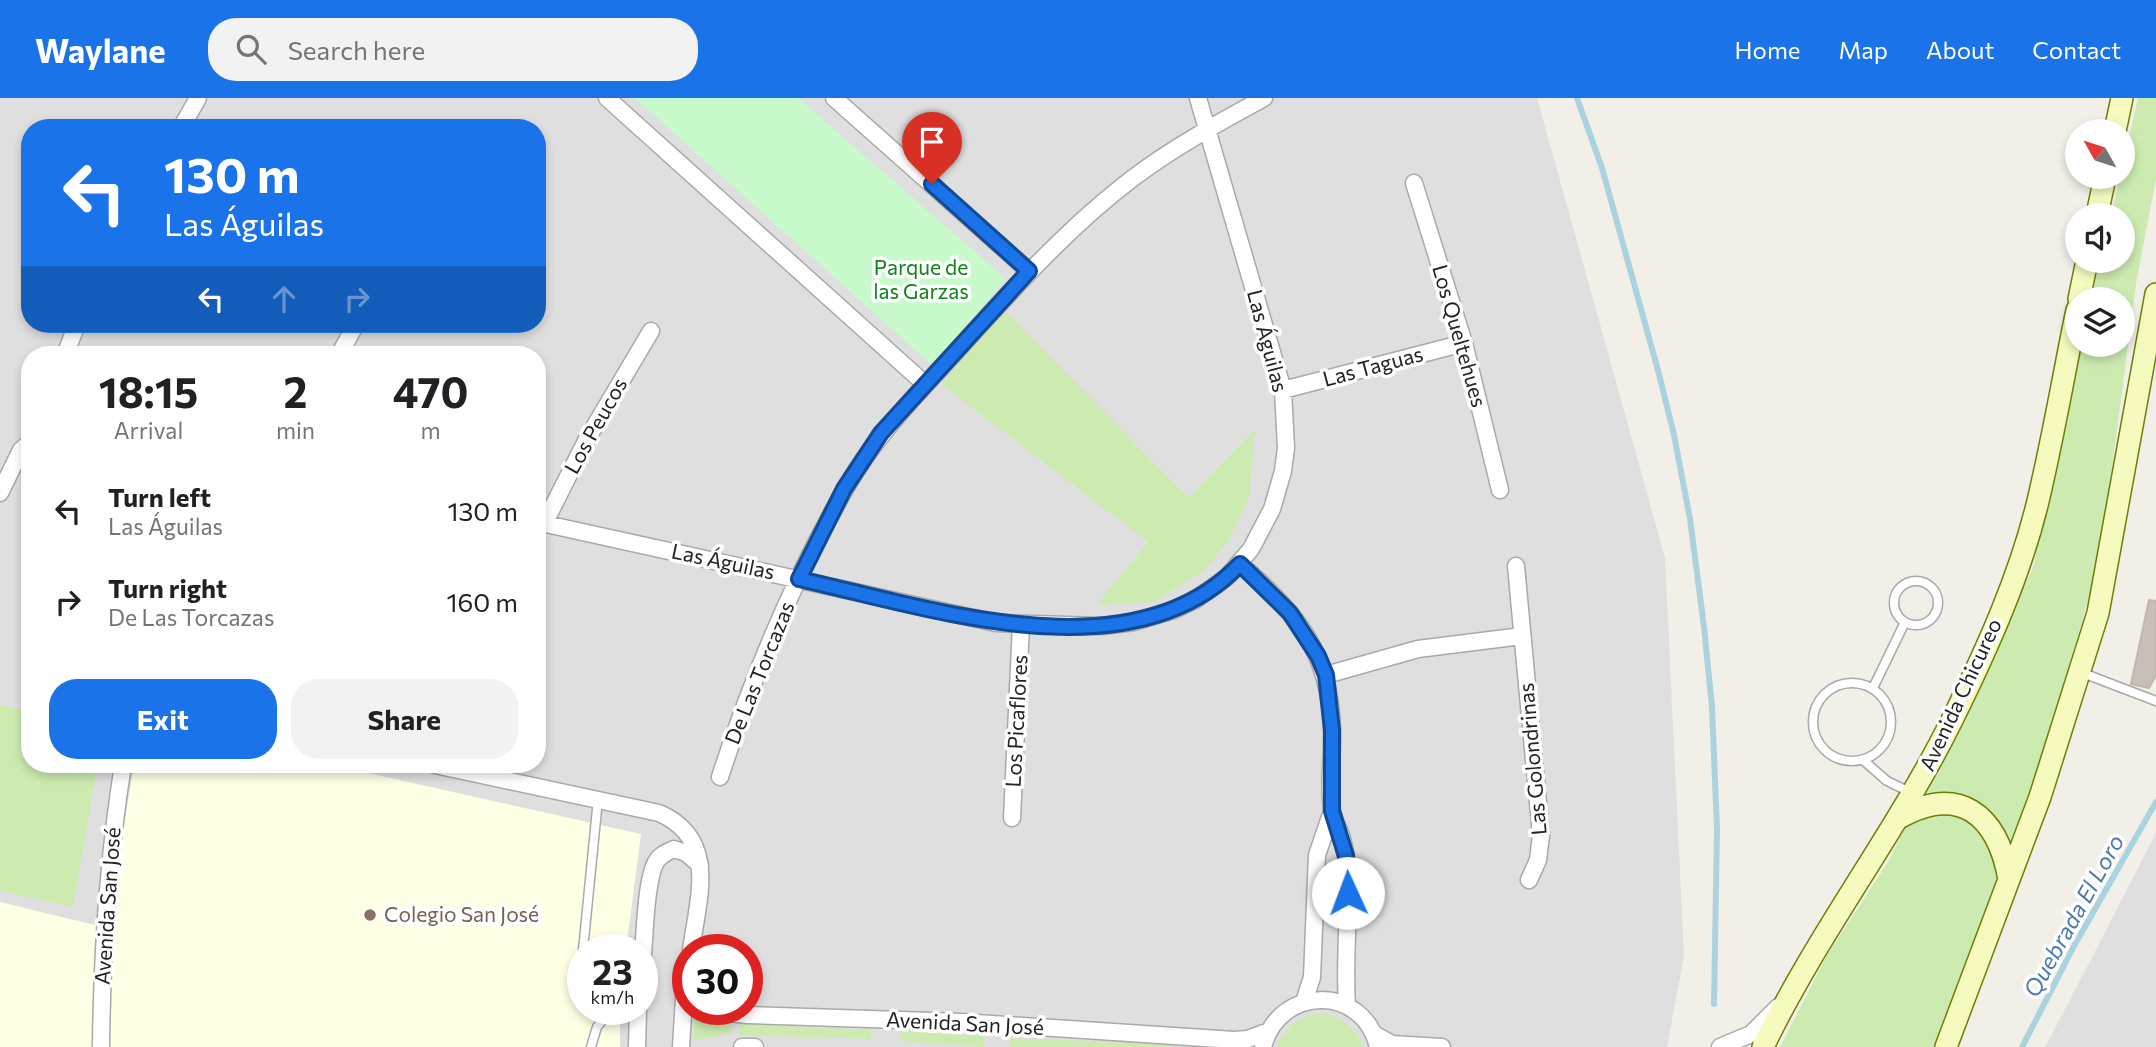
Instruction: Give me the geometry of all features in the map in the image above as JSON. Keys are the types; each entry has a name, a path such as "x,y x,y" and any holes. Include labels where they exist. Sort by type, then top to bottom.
{"main road":[{"path":"2118,119 2122,98"},
{"path":"1946,1047 2040,797 2098,614 2156,294"},
{"name":"Avenida Chicureo","path":"1763,1047 1787,997 1913,793 1970,682 2003,605 2037,503 2067,357"},
{"path":"1897,819 1916,808 1940,803 1963,807 1973,812 1995,836 2009,879"}],"street":[{"path":"186,119 198,98"},
{"path":"607,98 925,384"},
{"path":"834,98 1029,271"},
{"name":"Las Águilas","path":"546,524 996,623 1102,626 1153,617 1195,600 1215,587 1240,564 1262,528 1279,489 1286,448 1283,390 1198,98"},
{"name":"De Las Torcazas","path":"720,776 741,712 799,579 844,489 881,433 1049,250 1134,177 1207,129 1264,98"},
{"name":"Los Queltehues","path":"1414,183 1464,343 1500,490"},
{"name":"Los Peucos","path":"546,514 651,331"},
{"name":"Las Taguas","path":"1283,390 1464,343"},
{"path":"0,493 21,450"},
{"path":"1240,564 1290,613 1318,656 1326,675 1332,730 1332,811 1346,856 1349,877 1345,970 1347,1006"},
{"name":"Las Golondrinas","path":"1516,566 1541,835 1540,851 1529,880"},
{"name":"Los Picaflores","path":"1012,818 1021,624"},
{"path":"1326,675 1418,649 1522,636"},
{"name":"Avenida San José","path":"101,1047 102,970 112,834 122,773"},
{"path":"472,773 669,817 689,832 695,842 700,866 693,934"},
{"path":"1304,1002 1312,977 1317,855 1332,811"},
{"path":"645,934 655,864 662,854 674,849 686,853 700,866"},
{"path":"1720,1047 1751,1034 1787,997"},
{"path":"1266,1039 1283,1013 1304,1002 1330,1000 1347,1006 1360,1015 1376,1041 1442,1047"},
{"name":"Avenida San José","path":"763,1016 962,1023 1234,1040 1266,1039"},
{"path":"636,1047 637,1025"},
{"path":"681,1047 683,1025"},
{"path":"742,1047 755,1047"}],"lane":[{"path":"1916,581 1930,586 1937,598 1936,612 1919,625 1905,622 1894,604 1898,591 1909,582 1916,581"},
{"path":"1873,688 1905,622"},
{"path":"2080,671 2156,701"},
{"path":"1848,682 1873,688 1883,697 1889,708 1890,734 1875,755 1863,760 1850,762 1837,759 1817,742 1812,730 1812,716 1824,693 1848,682"},
{"path":"1863,760 1887,782 1913,793"},
{"path":"584,934 597,800"},
{"path":"591,1047 599,1025"}],"shaded area":[{"path":"0,98 1537,98 1665,558 1684,956 1667,1047 0,1047"},
{"name":"Colegio San José","path":"133,773 368,773 641,834 628,934 567,934 567,1025 620,1025 620,1047 0,1047 0,902 107,928"},
{"path":"2156,833 2156,1047 2045,1047 2069,1002"}],"green space":[{"name":"Parque de las Garzas","path":"635,98 798,98 1006,279 932,365"},
{"path":"2138,98 2156,98 2156,179 2135,292 2135,287 2094,287 2097,273 2135,273 2135,203 2114,203 2117,189 2135,189 2133,119"},
{"path":"1004,310 1189,498 1255,429 1249,498 1228,542 1203,571 1154,602 1097,605 1148,542 941,384"},
{"path":"2078,357 2126,357 2100,560 2043,755 1964,975 1934,1047 1780,1047 1827,955 1888,862 2033,568"},
{"path":"0,705 21,709 21,773 96,773 73,907 0,891"},
{"path":"1323,1013 1348,1024 1363,1047 1277,1047 1284,1033 1294,1023 1307,1016"},
{"path":"694,1025 732,1025 731,1033 695,1040"},
{"path":"740,1025 871,1030 871,1039 739,1035"},
{"path":"901,1031 985,1036 984,1047 900,1041"},
{"path":"1011,1038 1171,1044 1171,1047 1010,1047"}],"building":[{"path":"2149,600 2156,601 2156,675 2149,688 2131,684"}],"waterway":[{"path":"1577,98 1602,168 1659,374 1690,519 1712,707 1717,829 1714,1004"},
{"name":"Quebrada El Loro","path":"2022,1047 2074,946 2156,802"}],"place":[{"name":"Colegio San José","path":"370,915"}],"route":[{"path":"932,184 1029,271 881,433 844,489 799,579 996,623 1102,626 1134,622 1174,610 1215,587 1240,564 1290,613 1307,637 1326,675 1332,730 1332,811 1346,856 1348,893"}]}
